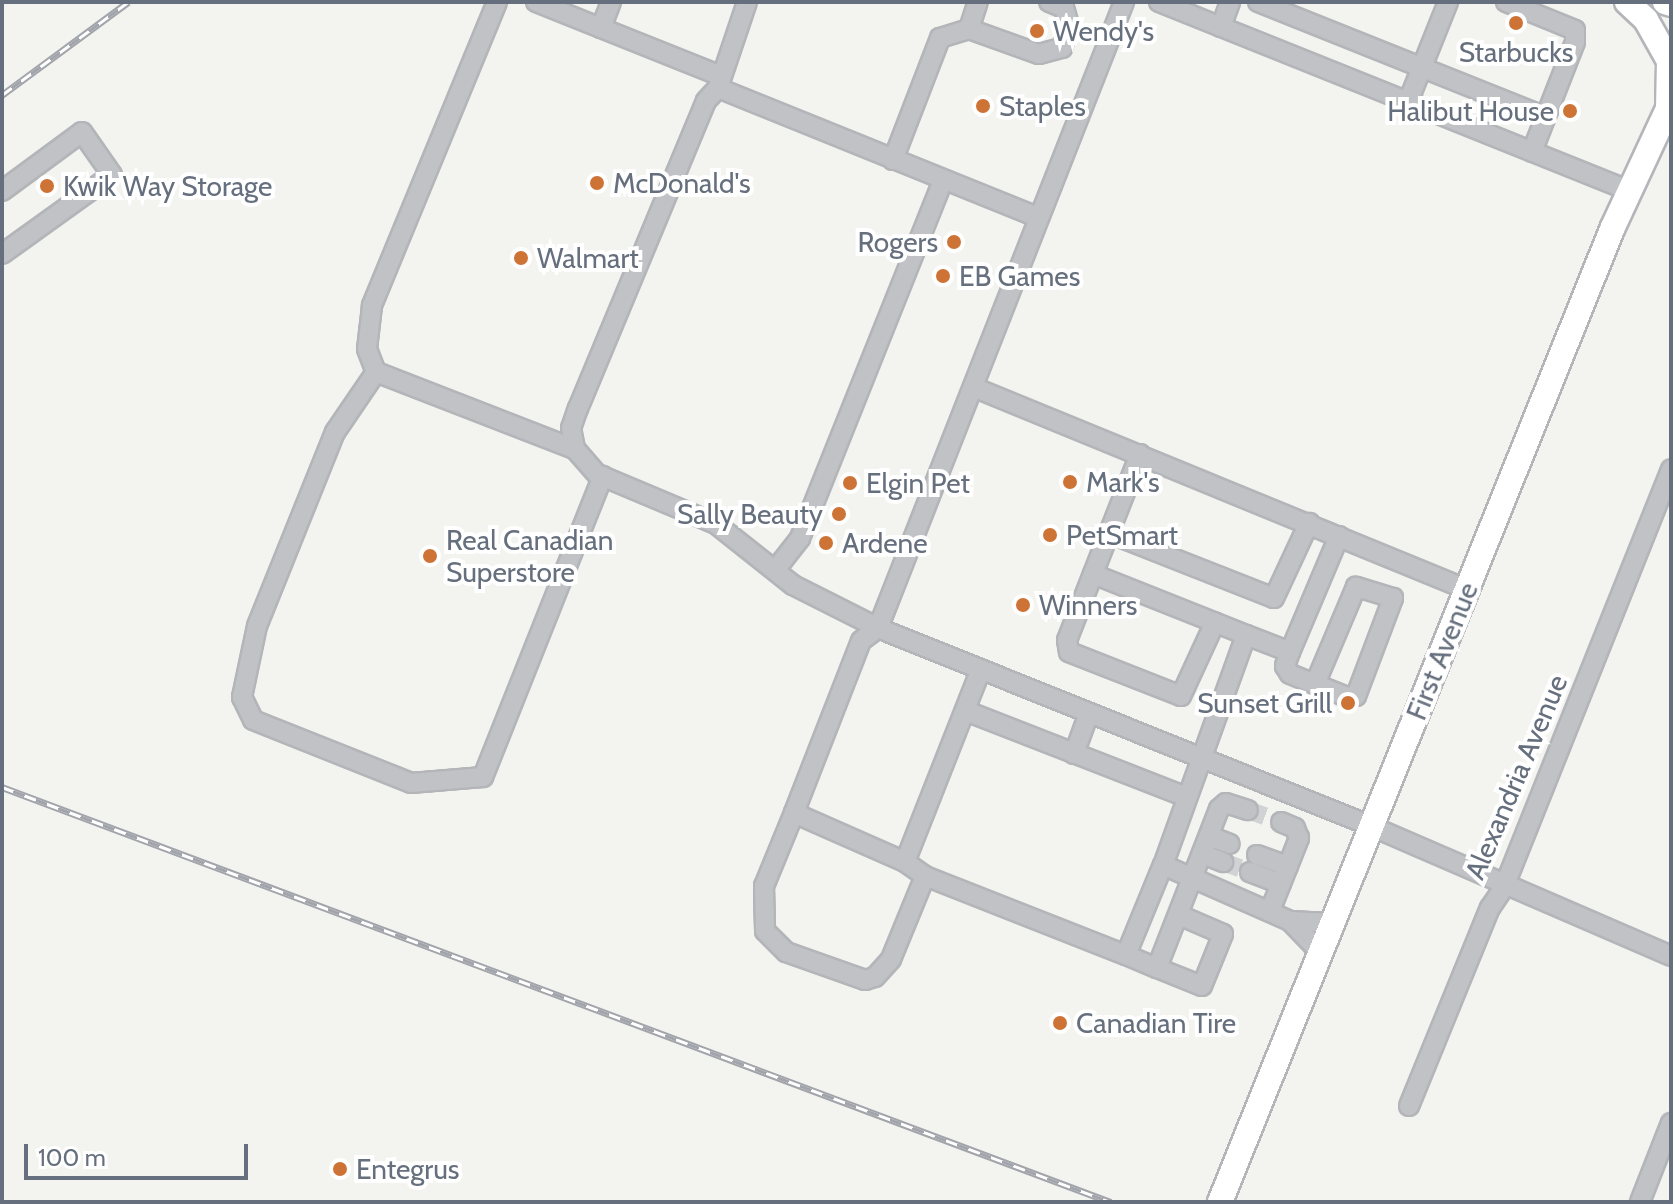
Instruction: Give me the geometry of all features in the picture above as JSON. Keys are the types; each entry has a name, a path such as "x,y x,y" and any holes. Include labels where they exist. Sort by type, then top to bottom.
{"main road":[{"path":"1627,2 1646,20 1669,61 1670,105"},
{"path":"1665,2 1671,4"},
{"name":"First Avenue","path":"1220,1202 1466,589 1630,191 1670,105"}],"street":[{"path":"497,2 372,306 367,349 376,372 575,449 603,476 716,524 834,609 1371,826 1504,887 1671,956"},
{"path":"536,2 601,28 893,160 1039,218"},
{"path":"601,28 611,2"},
{"path":"575,449 571,428 578,408 706,101 719,82 747,2"},
{"path":"969,29 978,2"},
{"path":"893,160 940,38 969,29 1039,54 1062,48 1069,25 1064,8 1049,2"},
{"path":"925,876 891,959 875,977 865,980 786,952 765,931 764,886 861,641 878,628 1124,2"},
{"path":"1159,2 1630,191"},
{"path":"1221,27 1230,2"},
{"path":"1258,2 1546,117"},
{"path":"1408,102 1448,2"},
{"path":"1506,2 1575,30 1532,152"},
{"path":"2,191 82,132 112,175 2,254"},
{"path":"776,569 800,538 943,180"},
{"path":"376,372 335,432 257,626 242,697 253,720 411,783 483,777 603,476"},
{"path":"973,387 1466,589"},
{"path":"1140,454 1067,640 1073,657 1181,696 1215,622"},
{"name":"Alexandria Avenue","path":"1409,1106 1490,908 1504,887 1670,474"},
{"path":"1109,533 1274,598 1309,523"},
{"path":"1315,684 1356,587 1363,585 1393,598 1356,696 1315,684 1286,671 1290,652 1339,536"},
{"path":"1093,574 1290,652"},
{"path":"1126,955 1163,865 1246,635"},
{"path":"905,862 981,669"},
{"path":"966,711 1187,797"},
{"path":"1074,754 1089,713"},
{"path":"1157,968 1226,803 1248,810"},
{"path":"794,813 905,862 925,876 1202,986 1223,934 1179,915"},
{"path":"1270,911 1299,838 1295,828 1281,822"},
{"path":"1206,845 1227,853"},
{"path":"1253,863 1284,875"},
{"path":"1163,865 1290,921 1320,952"},
{"path":"1290,921 1332,923"},
{"path":"1640,1202 1671,1123"}],"tunnel":[{"path":"1248,810 1281,822"},
{"path":"1223,862 1250,872"}],"railway":[{"path":"2,95 128,2"},
{"path":"2,787 1111,1202"}],"place":[{"name":"Starbucks","path":"1516,23"},
{"name":"Wendy's","path":"1037,31"},
{"name":"Staples","path":"983,106"},
{"name":"Halibut House","path":"1570,111"},
{"name":"McDonald's","path":"597,183"},
{"name":"Kwik Way Storage","path":"47,186"},
{"name":"Rogers","path":"954,242"},
{"name":"Walmart","path":"521,258"},
{"name":"EB Games","path":"943,276"},
{"name":"Mark's","path":"1070,482"},
{"name":"Elgin Pet","path":"850,483"},
{"name":"Sally Beauty","path":"839,514"},
{"name":"PetSmart","path":"1050,535"},
{"name":"Ardene","path":"826,543"},
{"name":"Real Canadian Superstore","path":"430,556"},
{"name":"Winners","path":"1023,605"},
{"name":"Sunset Grill","path":"1348,703"},
{"name":"Canadian Tire","path":"1060,1023"},
{"name":"Entegrus","path":"340,1169"}]}
